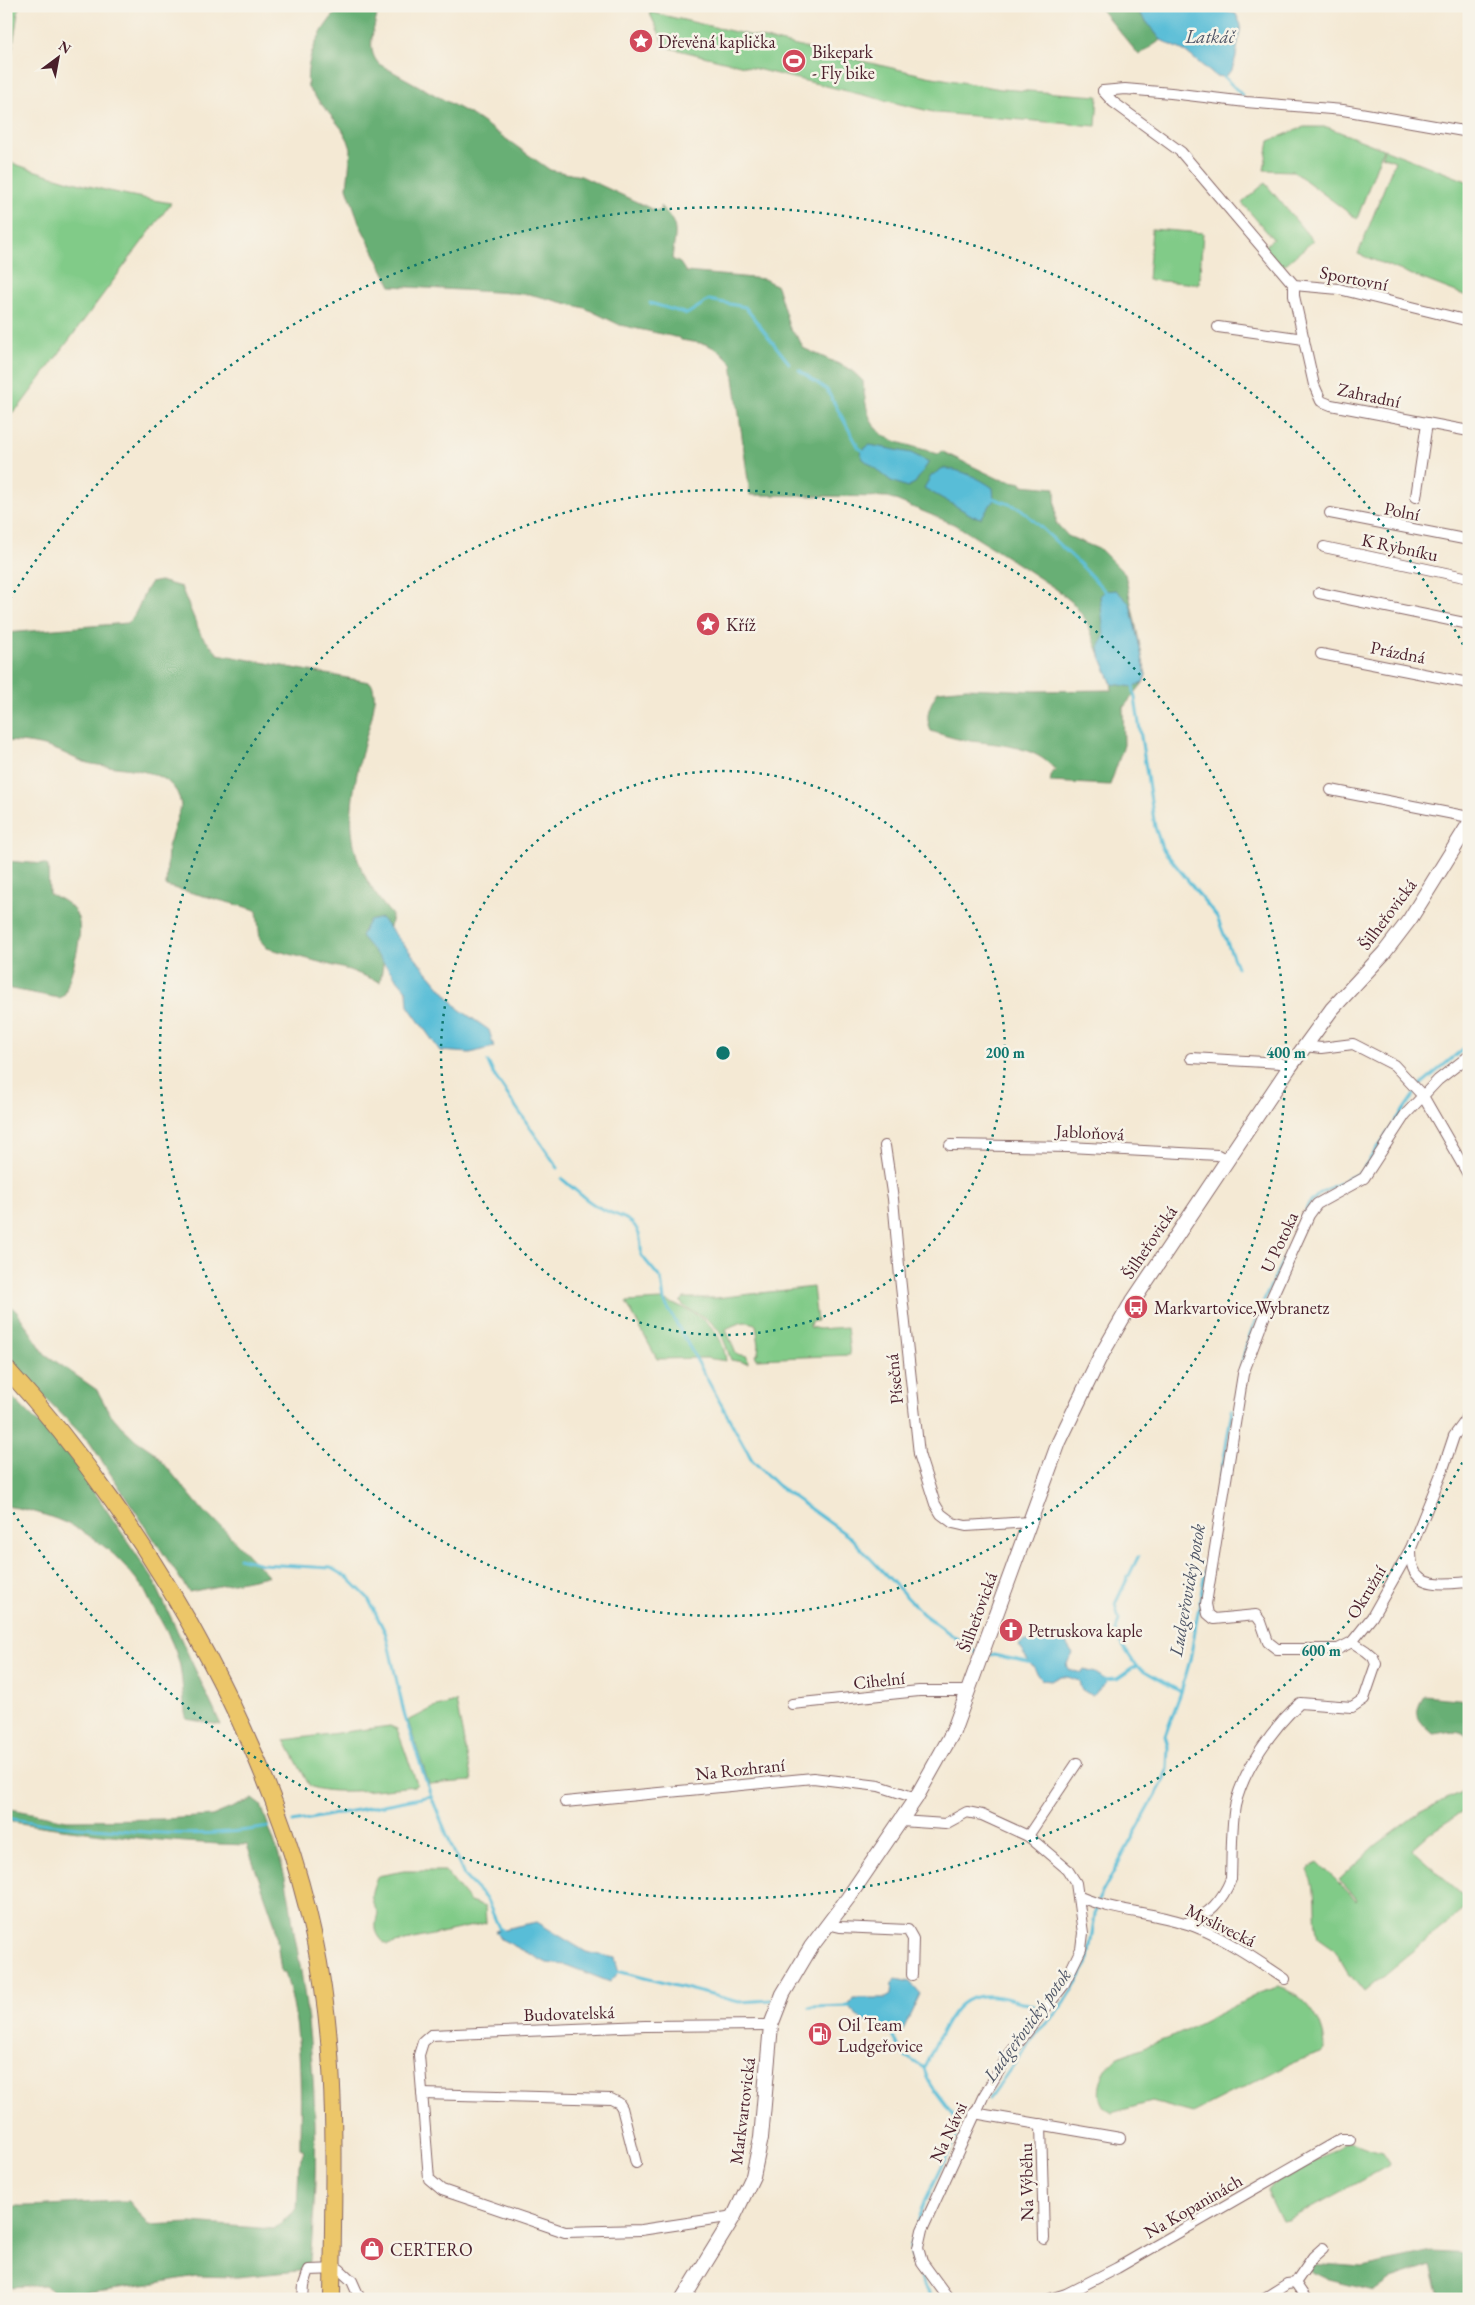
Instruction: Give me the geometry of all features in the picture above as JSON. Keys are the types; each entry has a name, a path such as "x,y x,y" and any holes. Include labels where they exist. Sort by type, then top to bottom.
{"main road":[{"path":"6,1368 92,1474 160,1574 208,1657 249,1741 285,1834 308,1909 328,2022 332,2153 332,2299"}],"street":[{"name":"Sportovní","path":"1469,132 1343,110 1246,102 1153,91 1125,89 1103,91 1113,102 1182,152 1294,286 1339,289 1469,321"},
{"name":"Zahradní","path":"1294,286 1294,296 1314,385 1321,401 1331,405 1469,431"},
{"path":"1218,328 1304,339"},
{"path":"1416,497 1427,423"},
{"name":"Polní","path":"1330,513 1469,540"},
{"name":"K Rybníku","path":"1324,547 1469,578"},
{"path":"1319,593 1469,624"},
{"name":"Prázdná","path":"1321,654 1469,683"},
{"path":"1331,790 1469,817"},
{"name":"Šilheřovická","path":"953,1732 1059,1442 1099,1360 1129,1307 1305,1046 1332,1009 1384,953 1410,919 1469,824"},
{"path":"1305,1046 1321,1048 1353,1044 1394,1065 1423,1096 1469,1176"},
{"name":"U Potoka","path":"1214,1619 1208,1614 1206,1604 1243,1374 1251,1347 1298,1236 1317,1204 1364,1178 1405,1115 1438,1080 1469,1056"},
{"path":"1191,1058 1281,1063 1290,1068"},
{"name":"Jabloňová","path":"950,1145 1088,1148 1218,1155 1227,1160"},
{"name":"Písečná","path":"885,1146 893,1199 919,1454 933,1499 941,1514 953,1523 966,1526 1030,1522"},
{"name":"Okružní","path":"1214,1619 1256,1615 1261,1622 1268,1642 1276,1649 1338,1649 1352,1642 1372,1617 1411,1548 1443,1469 1454,1436 1463,1424 1469,1410"},
{"path":"1411,1548 1413,1568 1420,1578 1430,1582 1469,1582"},
{"path":"1187,1923 1200,1918 1214,1908 1227,1889 1231,1879 1235,1806 1252,1765 1278,1725 1300,1703 1352,1707 1364,1699 1376,1664 1373,1657 1366,1650 1352,1642"},
{"name":"Cihelní","path":"792,1704 920,1691 968,1691"},
{"name":"Markvartovická","path":"683,2299 734,2216 753,2176 758,2156 771,2025 795,1973 827,1924 848,1898 901,1821 953,1732"},
{"path":"1028,1836 1077,1762"},
{"name":"Na Rozhraní","path":"565,1802 813,1778 879,1786 916,1798"},
{"name":"Na Návsi","path":"901,1821 945,1824 967,1812 982,1815 1028,1836 1067,1869 1076,1883 1080,1898 1083,1933 1081,1949 1074,1965 1063,1986 1008,2056 974,2114 922,2230 918,2248 922,2262 949,2299"},
{"name":"Myslivecká","path":"1080,1898 1097,1904 1187,1923 1262,1963 1285,1979"},
{"path":"827,1924 908,1930 913,1939 912,1975"},
{"name":"Budovatelská","path":"734,2216 641,2230 565,2232 442,2190 429,2179 419,2055 423,2042 431,2035 636,2027 771,2025"},
{"path":"422,2094 611,2099 619,2103 622,2108 636,2162"},
{"name":"Na Výběhu","path":"974,2114 1120,2138"},
{"name":"Na Výběhu","path":"1041,2124 1044,2240"},
{"name":"Na Kopaninách","path":"1050,2299 1067,2296 1341,2139 1350,2139"},
{"path":"1296,2283 1313,2257 1323,2248"},
{"path":"303,2299 304,2285 309,2270 332,2269 339,2269 352,2281 360,2299"},
{"path":"1263,2299 1287,2284 1296,2283"},
{"path":"1296,2283 1306,2299"}],"green space":[{"path":"6,6 19,6 9,71 6,69"},
{"path":"342,6 379,6 372,36 372,51 379,64 475,117 550,170 581,176 656,211 661,210 660,206 674,224 675,236 672,259 680,263 686,272 764,279 777,286 790,329 799,339 803,348 850,369 863,381 870,417 875,427 883,435 938,454 941,451 999,479 1022,483 1022,485 1055,488 1056,523 1068,536 1101,550 1125,574 1146,675 1143,683 1123,708 1124,745 1110,785 1050,782 1052,772 1056,771 1036,755 1011,746 958,739 931,731 928,715 930,706 938,691 966,688 1036,691 1112,690 1111,682 1086,620 1072,602 1056,589 956,525 888,497 750,495 732,363 720,351 706,344 620,325 585,308 529,294 391,286 360,225 347,188 351,149 348,140 342,129 308,88 307,76 311,54 327,23"},
{"path":"1098,6 1134,6 1161,40 1139,55"},
{"name":"Bikepark - Fly bike","path":"649,12 927,76 1001,89 1098,96 1096,126 937,113 666,47"},
{"path":"1304,127 1327,127 1383,149 1357,219 1293,171 1264,170 1269,141"},
{"path":"1384,149 1469,182 1469,297 1358,254 1395,161 1382,156"},
{"path":"6,161 88,186 171,203 20,406 6,418"},
{"path":"1265,183 1313,241 1282,267 1264,247 1273,239 1242,203"},
{"path":"1152,229 1203,233 1199,284 1148,280"},
{"path":"160,581 181,587 201,635 218,654 372,684 374,690 373,710 359,763 352,809 352,830 355,851 363,872 375,893 392,915 380,982 349,970 267,948 260,940 257,911 166,886 168,847 181,806 177,792 169,783 143,771 87,763 46,747 6,741 6,633 128,623 135,614 150,583"},
{"path":"6,861 44,864 48,866 49,894 69,906 79,920 80,930 77,953 64,996 59,998 6,988"},
{"path":"813,1287 817,1321 811,1322 810,1327 819,1329 847,1327 850,1355 757,1359 755,1355 758,1353 759,1345 756,1325 745,1322 726,1329 736,1354 747,1356 748,1363 731,1360 721,1334 713,1324 680,1302 684,1298 716,1298"},
{"path":"661,1300 685,1308 704,1320 719,1338 726,1361 706,1358 657,1359 626,1302"},
{"path":"6,1301 17,1312 45,1354 97,1390 109,1412 120,1425 136,1440 155,1453 205,1513 211,1516 268,1576 189,1592 90,1443 6,1358"},
{"path":"6,1391 68,1453 153,1579 221,1725 186,1719 180,1666 172,1643 144,1589 115,1555 83,1532 66,1523 27,1510 6,1506"},
{"path":"1424,1696 1469,1700 1469,1739 1457,1731 1433,1734 1418,1717 1418,1708"},
{"path":"456,1702 472,1781 429,1784 408,1721 433,1708"},
{"path":"390,1726 397,1729 417,1784 415,1786 360,1791 317,1789 309,1785 285,1740"},
{"path":"1469,1788 1469,1808 1431,1832 1411,1850 1469,1901 1469,1905 1364,1992 1347,1971 1335,1950 1318,1938 1313,1886 1308,1869 1318,1862 1356,1900 1339,1880 1375,1846 1420,1812"},
{"path":"253,1799 261,1805 284,1875 308,2020 312,2061 315,2145 315,2187 309,2270 237,2277 196,2276 58,2296 45,2285 6,2287 6,2206 129,2201 149,2225 190,2223 274,2229 297,2209 299,2165 304,2150 300,2148 300,2077 295,2013 285,1972 281,1972 275,1924 247,1845 126,1837 6,1821 6,1808 67,1820 164,1819 212,1816"},
{"path":"404,1871 445,1871 470,1902 485,1907 486,1923 387,1945 376,1931 378,1913 373,1903 372,1891 378,1876"},
{"path":"1279,1987 1298,1996 1318,2019 1322,2029 1325,2049 1321,2053 1291,2063 1193,2113 1152,2102 1111,2113 1104,2107 1099,2092 1100,2084 1107,2069 1118,2057 1179,2034 1262,1992"},
{"path":"1348,2142 1383,2152 1389,2164 1388,2166 1288,2220 1282,2221 1267,2190 1269,2187"},
{"path":"1433,2252 1469,2254 1469,2299 1440,2299 1431,2266 1391,2279 1374,2291 1329,2280 1308,2270 1310,2263 1362,2267"},
{"path":"131,2295 131,2299 83,2299"}],"water":[{"name":"Latkáč","path":"1134,6 1212,6 1236,14 1241,25 1232,70 1224,77 1215,76 1186,52 1161,40"},
{"path":"870,445 911,453 929,462 915,483 907,487 891,481 862,458 861,453"},
{"path":"943,468 969,475 993,488 994,500 981,518 973,516 924,488 931,476"},
{"path":"1116,590 1130,604 1146,675 1143,683 1133,687 1112,684 1100,656 1099,648 1104,636 1100,596 1105,591"},
{"path":"381,918 459,1009 489,1030 494,1047 470,1053 440,1051 408,1006 407,991 361,936 369,921"},
{"path":"1024,1641 1065,1642 1073,1654 1066,1665 1070,1670 1082,1673 1084,1670 1096,1673 1107,1682 1092,1696 1081,1689 1079,1681 1072,1678 1062,1677 1051,1681 1042,1680 1018,1646"},
{"path":"537,1922 586,1952 615,1958 619,1972 610,1982 566,1965 547,1963 501,1939 495,1931"},
{"path":"896,1979 910,1982 920,1994 902,2032 888,2030 872,2024 852,2010 849,2005 853,1998 886,1998 891,1995 892,1984"}],"waterway":[{"path":"1224,77 1242,95"},
{"path":"650,303 687,314 709,300 745,307 789,363"},
{"path":"799,370 827,390 859,448 865,452"},
{"path":"990,497 1020,508 1079,563 1107,593"},
{"path":"1133,685 1155,827 1162,848 1217,917 1237,967"},
{"name":"Ludgeřovický potok","path":"1420,1085 1469,1044"},
{"path":"488,1062 494,1075 558,1168"},
{"name":"Ludgeřovický potok","path":"1304,1215 1308,1205 1320,1193 1361,1172 1415,1093"},
{"path":"562,1179 593,1204 634,1224 641,1241 641,1255 661,1279 664,1301 752,1460 777,1485 851,1538 923,1614 975,1652"},
{"name":"Ludgeřovický potok","path":"1241,1367 1255,1321 1289,1248"},
{"name":"Ludgeřovický potok","path":"989,2099 1037,2032 1057,2013 1087,1966 1097,1902 1163,1782 1167,1769 1168,1746 1165,1736 1190,1660 1232,1410"},
{"path":"1136,1666 1115,1634 1119,1620 1115,1604 1138,1557"},
{"path":"239,1558 262,1564 331,1568 348,1578 368,1598 386,1634 405,1717 431,1796 464,1876 487,1900 499,1928 503,1930"},
{"path":"988,1654 1033,1663"},
{"path":"1102,1680 1117,1679 1136,1666 1181,1692"},
{"path":"293,1822 431,1796"},
{"path":"6,1818 70,1826 168,1833 228,1832 268,1827"},
{"path":"617,1971 739,2002 772,2000"},
{"path":"924,2068 943,2029 961,2004 973,1998 989,1996 1008,1998 1034,2006"},
{"path":"809,2007 853,2006"},
{"name":"Ludgeřovický potok","path":"891,2030 902,2054 924,2068 931,2085 952,2113 959,2131 925,2201 910,2246 914,2266 933,2299"}],"place":[{"name":"Dřevěná kaplička","path":"641,41"},
{"name":"Bikepark - Fly bike","path":"794,61"},
{"name":"Kříž","path":"708,624"},
{"name":"Markvartovice,Wybranetz","path":"1136,1307"},
{"name":"Petruskova kaple","path":"1011,1630"},
{"name":"Oil Team Ludgeřovice","path":"820,2034"},
{"name":"CERTERO","path":"372,2249"}]}
